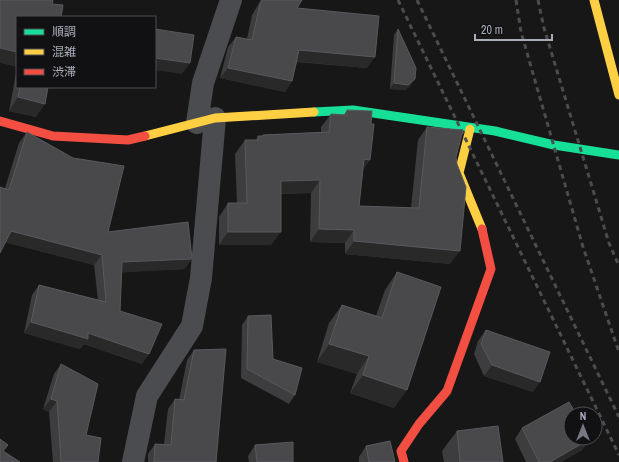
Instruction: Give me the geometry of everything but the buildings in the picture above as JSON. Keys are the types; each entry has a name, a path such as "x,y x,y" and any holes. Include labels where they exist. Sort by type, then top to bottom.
{"street":[{"path":"133,462 147,396 192,326 201,278 206,121 203,83 230,0"},
{"path":"594,0 619,95"},
{"path":"0,121 52,136 128,140 206,121 353,110 470,129 495,131 554,145 619,155"},
{"path":"404,462 401,450 419,424 447,391 491,269 484,234 459,173 470,129"}],"railway":[{"path":"398,0 619,455"},
{"path":"417,0 619,417"},
{"path":"516,0 521,32 583,247 619,352"},
{"path":"538,0 544,28 609,243 619,266"}],"traffic: fast":[{"path":"314,112 353,110 495,131 554,145 619,155"}],"traffic: slow":[{"path":"594,0 619,95"},
{"path":"145,136 215,118 314,112"},
{"path":"470,129 459,173 482,229"}],"traffic: jam":[{"path":"0,121 53,136 128,140 145,136"},
{"path":"404,462 401,451 419,424 447,391 491,269 482,229"}]}
